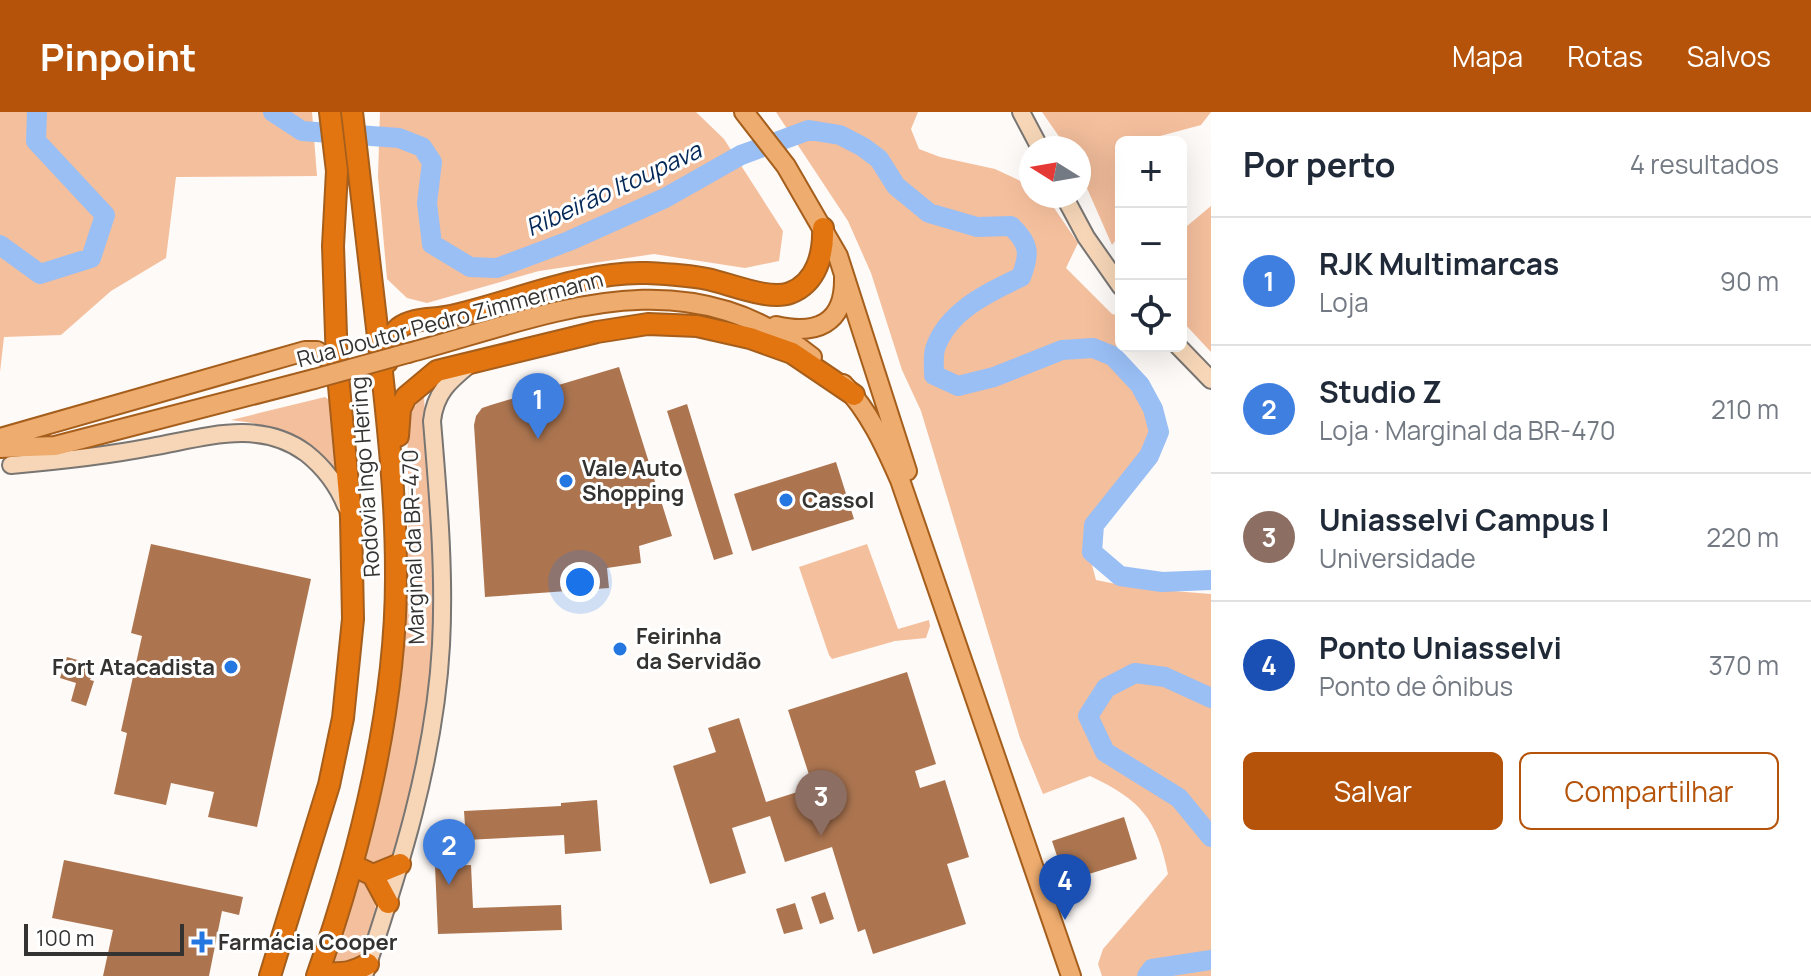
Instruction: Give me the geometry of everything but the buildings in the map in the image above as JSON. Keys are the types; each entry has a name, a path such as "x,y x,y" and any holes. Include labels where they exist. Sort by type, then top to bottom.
{"highway":[{"path":"270,976 329,785 343,718 353,619 351,517 337,364 333,246 337,171 330,112"},
{"name":"Rodovia Ingo Hering","path":"328,975 390,679 397,574 384,385 352,112"},
{"path":"384,385 391,338 410,322 449,317 616,274 704,278 770,294 788,294 816,269 821,256 823,228"},
{"path":"394,508 400,409 406,397 437,371 623,328 669,323 738,335 792,353 854,395"},
{"path":"373,875 400,864"},
{"path":"352,865 373,875 388,903"},
{"path":"328,975 366,970"}],"main road":[{"name":"Rua Doutor Pedro Zimmermann","path":"744,112 786,166 823,228 843,270 908,476 927,560"},
{"path":"765,324 799,331 813,330 825,324 838,308 842,297 843,270"},
{"name":"Rua Doutor Pedro Zimmermann","path":"0,448 55,446 591,304 670,298 719,308 765,324 822,365 854,395 886,448 1071,976"},
{"path":"0,438 305,351 317,351 337,364"}],"street":[{"path":"1021,112 1034,136"},
{"path":"1070,208 1116,280"},
{"path":"1184,352 1211,380"},
{"name":"Marginal da BR-470","path":"366,970 400,864 430,738 441,643 442,564 432,421 437,396 446,383 471,363"},
{"path":"5,467 139,449 220,434 265,435 285,440 323,467 340,491 351,517"},
{"path":"5,467 55,446"}],"shaded area":[{"path":"0,112 312,112 317,176 176,177 166,258 111,291 61,335 4,337 0,372"},
{"path":"380,112 696,112 724,139 783,231 779,261 745,268 654,254 539,271 427,303 407,298 387,279 378,177"},
{"path":"776,112 918,112 911,129 919,149 995,169 1019,180 1019,208 1054,208 1078,243 1066,268 1115,315 1116,352 1110,365 1133,382 1141,393 1150,419 1150,433 1140,460 1105,496 1084,535 1096,580 1136,588 1211,594 1211,976 1102,976 1098,964 1103,949 1168,874 1164,855 1144,813 1108,785 1090,776 1043,794 1020,738 921,411 902,370 871,273 848,221"},
{"path":"1042,112 1211,112 1201,125 1160,136 1115,136 1115,241 1112,245 1091,197 1091,136 1059,136"},
{"path":"1211,206 1211,352 1187,326 1187,226"},
{"path":"424,395 435,566 428,691 419,754 399,842 390,861 376,866 362,863 403,647 408,548 407,416"},
{"path":"325,397 334,403 344,484 319,456 295,438 282,431 231,420"},
{"path":"867,544 898,629 929,620 930,626 926,638 895,641 832,659 799,567"},
{"path":"359,875 368,885 375,905 370,938 361,960 332,966"}],"waterway":[{"name":"Ribeirão Itoupava","path":"0,245 40,274 91,258 105,215 36,141 37,112"},
{"name":"Ribeirão Itoupava","path":"273,112 302,131 399,138 422,147 432,162 427,203 432,244 470,267 497,268 569,241 665,198 741,155 809,130 840,135 879,159 896,186 929,213 977,227 1011,226 1025,244 1027,256 1021,277 982,297 949,324 935,349 934,375 958,386 994,377 1062,350 1093,348 1113,356 1140,385 1153,409 1159,432 1149,456 1094,525 1092,552 1120,576 1162,582 1211,580"},
{"name":"Ribeirão Itoupava","path":"1211,698 1165,677 1135,673 1106,688 1088,716 1105,752 1179,798 1211,837"},
{"name":"Ribeirão Itoupava","path":"1147,976 1152,969 1211,960"}],"place":[{"name":"RJK Multimarcas","path":"538,439"},
{"name":"Vale Auto Shopping","path":"566,481"},
{"name":"Cassol","path":"786,500"},
{"name":"Feirinha da Servidão","path":"620,649"},
{"name":"Fort Atacadista","path":"231,667"},
{"name":"Uniasselvi Campus I","path":"821,836"},
{"name":"Studio Z","path":"449,885"},
{"name":"Ponto Uniasselvi","path":"1065,920"},
{"name":"Farmácia Cooper","path":"202,942"}]}
